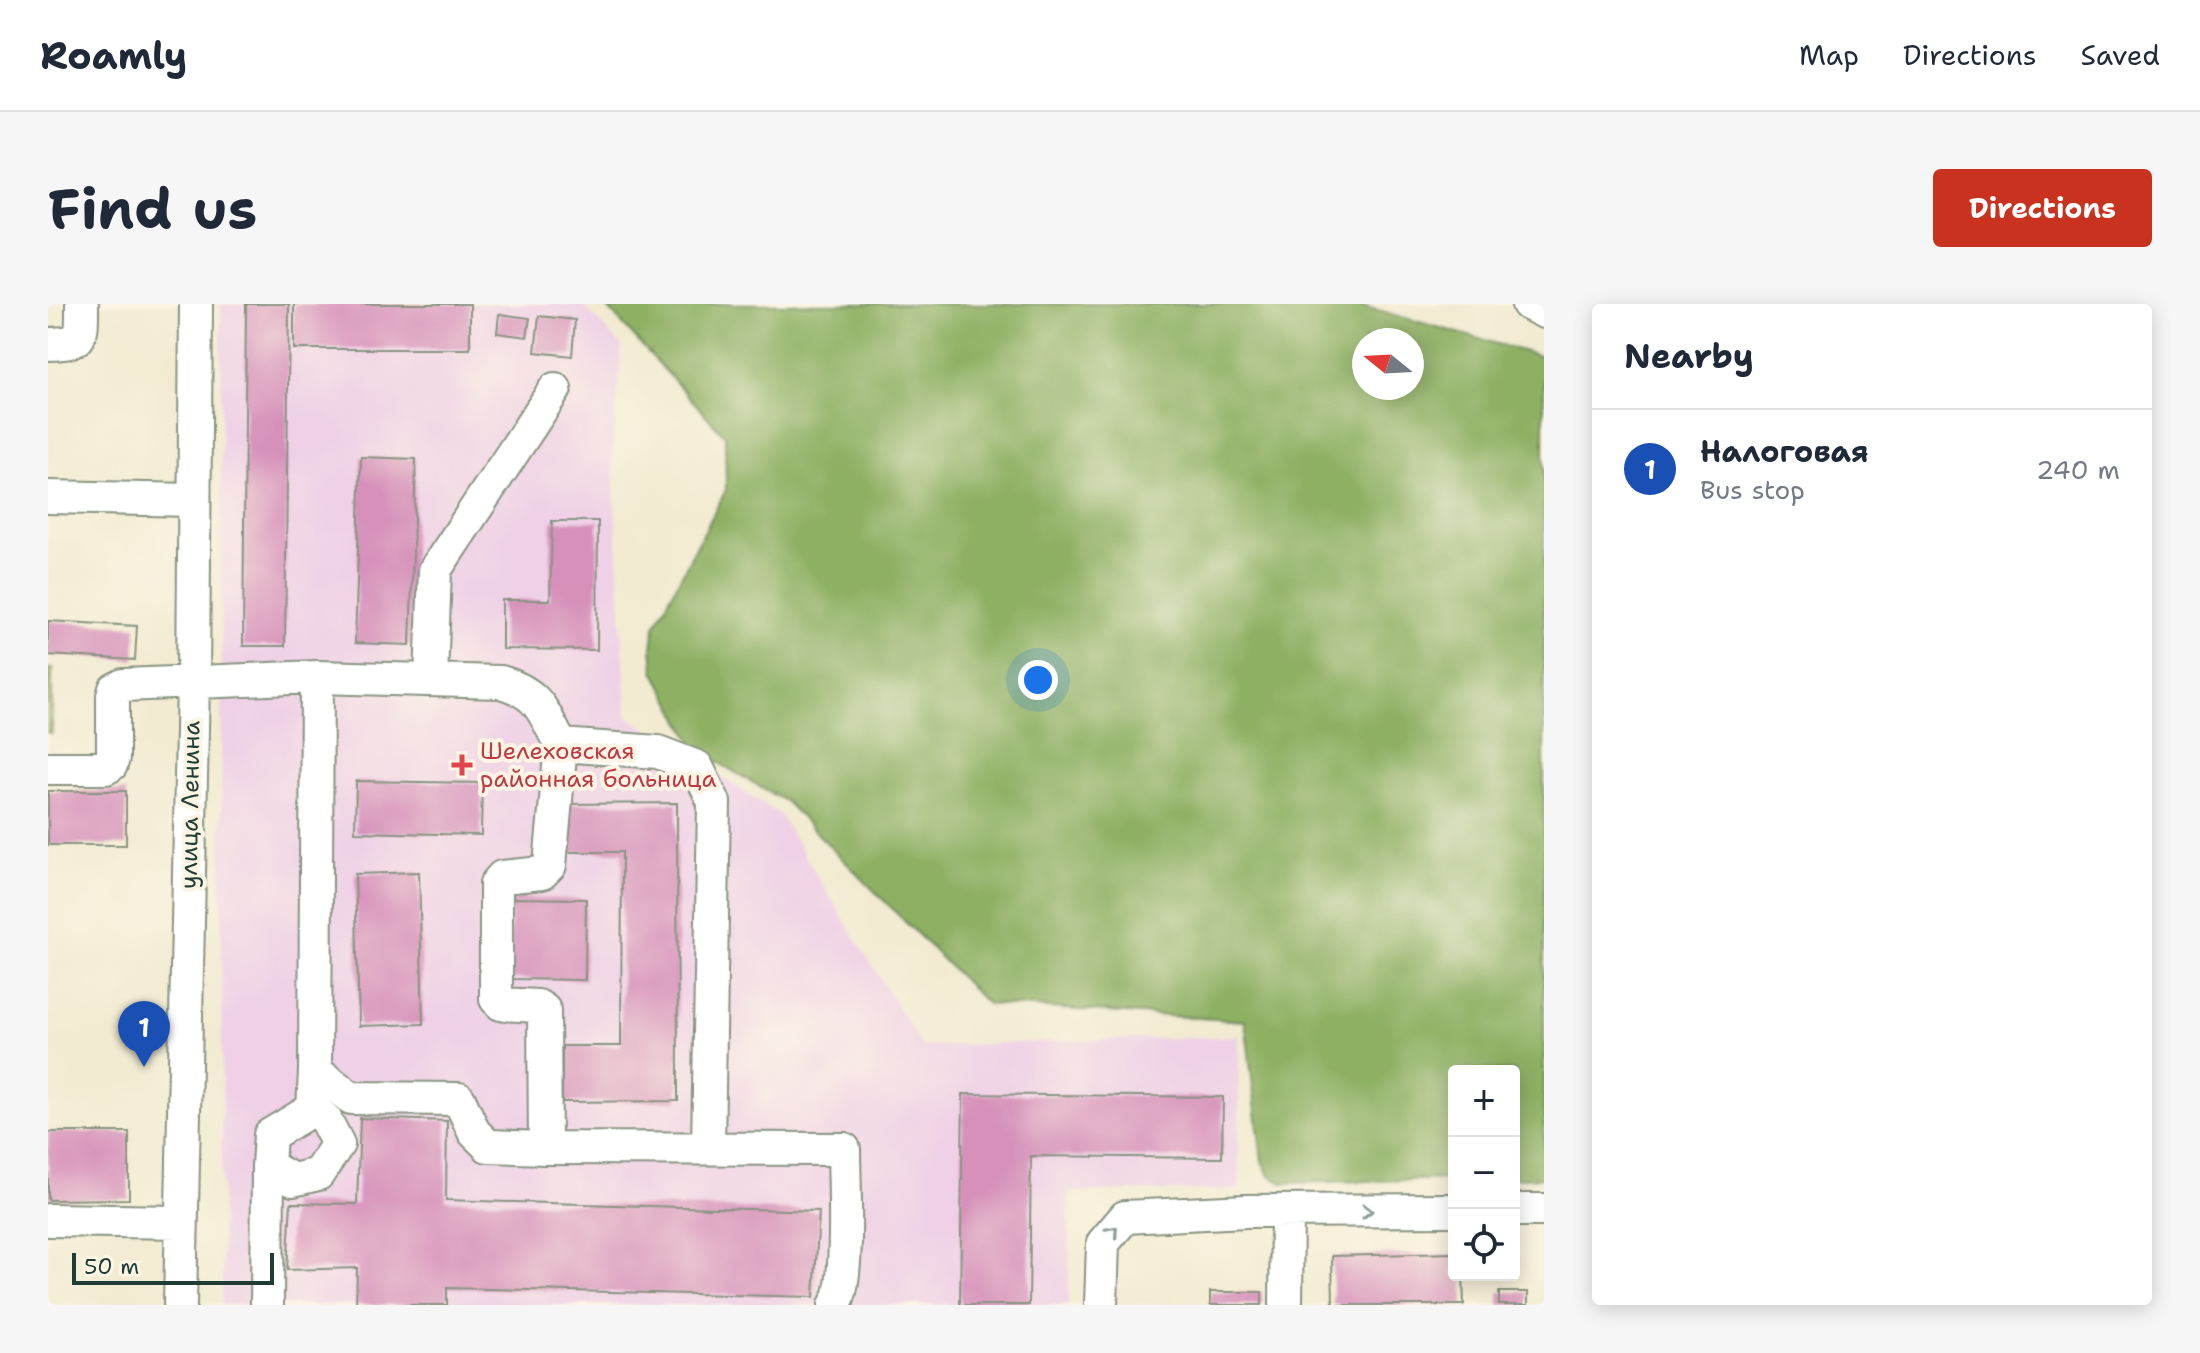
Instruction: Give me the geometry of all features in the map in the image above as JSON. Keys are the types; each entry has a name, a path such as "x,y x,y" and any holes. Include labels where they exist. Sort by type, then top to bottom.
{"street":[{"path":"48,344 78,340 82,332 82,304"},
{"name":"улица Ленина","path":"180,1305 193,682 196,304"},
{"path":"1528,304 1544,312"},
{"path":"431,680 435,570 555,389"},
{"path":"48,497 194,500"},
{"path":"313,1109 317,677"},
{"path":"48,768 106,768 111,765 115,689 123,685 317,677 501,682 522,688 536,699 561,745 550,865 542,873 502,877 496,884 496,999 501,1004 538,1006 544,1010 545,1148"},
{"path":"561,745 658,752 697,767 714,802 708,1147"},
{"path":"315,1071 351,1098 459,1099 474,1132 488,1146 844,1149 843,1277 839,1301 835,1305"},
{"path":"267,1305 270,1135 313,1109"},
{"path":"268,1166 293,1180 318,1174 338,1144 325,1119 313,1109"},
{"path":"1101,1305 1103,1243 1125,1217 1246,1211 1448,1210"},
{"path":"1520,1210 1544,1210"},
{"path":"1286,1305 1287,1211"},
{"path":"48,1220 181,1222"}],"shaded area":[{"name":"Шелеховская районная больница","path":"221,304 582,304 622,346 612,452 627,716 779,814 922,1046 1239,1036 1239,1190 1069,1192 1069,1305 222,1305"}],"green space":[{"path":"604,304 1355,304 1544,357 1544,1177 1520,1178 1520,1065 1448,1065 1448,1179 1282,1183 1269,1175 1262,1161 1245,1021 987,1004 786,802 697,750 654,671 652,647 655,626 726,490 725,436"},
{"path":"48,669 52,669 52,733 48,733"}],"building":[{"path":"246,304 289,304 285,646 243,646"},
{"path":"294,304 470,304 470,349 294,349"},
{"path":"499,314 530,318 527,337 497,333"},
{"path":"539,316 575,320 572,356 535,352"},
{"path":"361,457 416,459 410,645 355,643"},
{"path":"552,521 598,521 597,650 502,649 502,600 550,600"},
{"path":"48,621 137,626 135,660 48,655"},
{"path":"356,781 482,783 481,835 355,832"},
{"path":"48,791 126,791 126,845 48,845"},
{"path":"677,803 678,1101 562,1102 562,1046 621,1046 622,852 568,852 568,804"},
{"path":"419,872 423,1024 359,1026 355,874"},
{"path":"511,898 586,899 585,980 510,979"},
{"path":"963,1094 1223,1097 1222,1158 1031,1156 1029,1305 960,1305"},
{"path":"360,1118 447,1121 446,1200 819,1211 814,1297 447,1288 447,1305 356,1305 357,1268 287,1270 291,1203 357,1204"},
{"path":"48,1132 129,1132 129,1199 48,1200"},
{"path":"1448,1253 1448,1281 1463,1281 1464,1305 1333,1305 1332,1256"},
{"path":"1210,1292 1262,1292 1262,1305 1210,1305"},
{"path":"1499,1292 1528,1292 1528,1305 1499,1305"}],"place":[{"name":"Шелеховская районная больница","path":"462,765"},
{"name":"Налоговая","path":"144,1067"}]}
